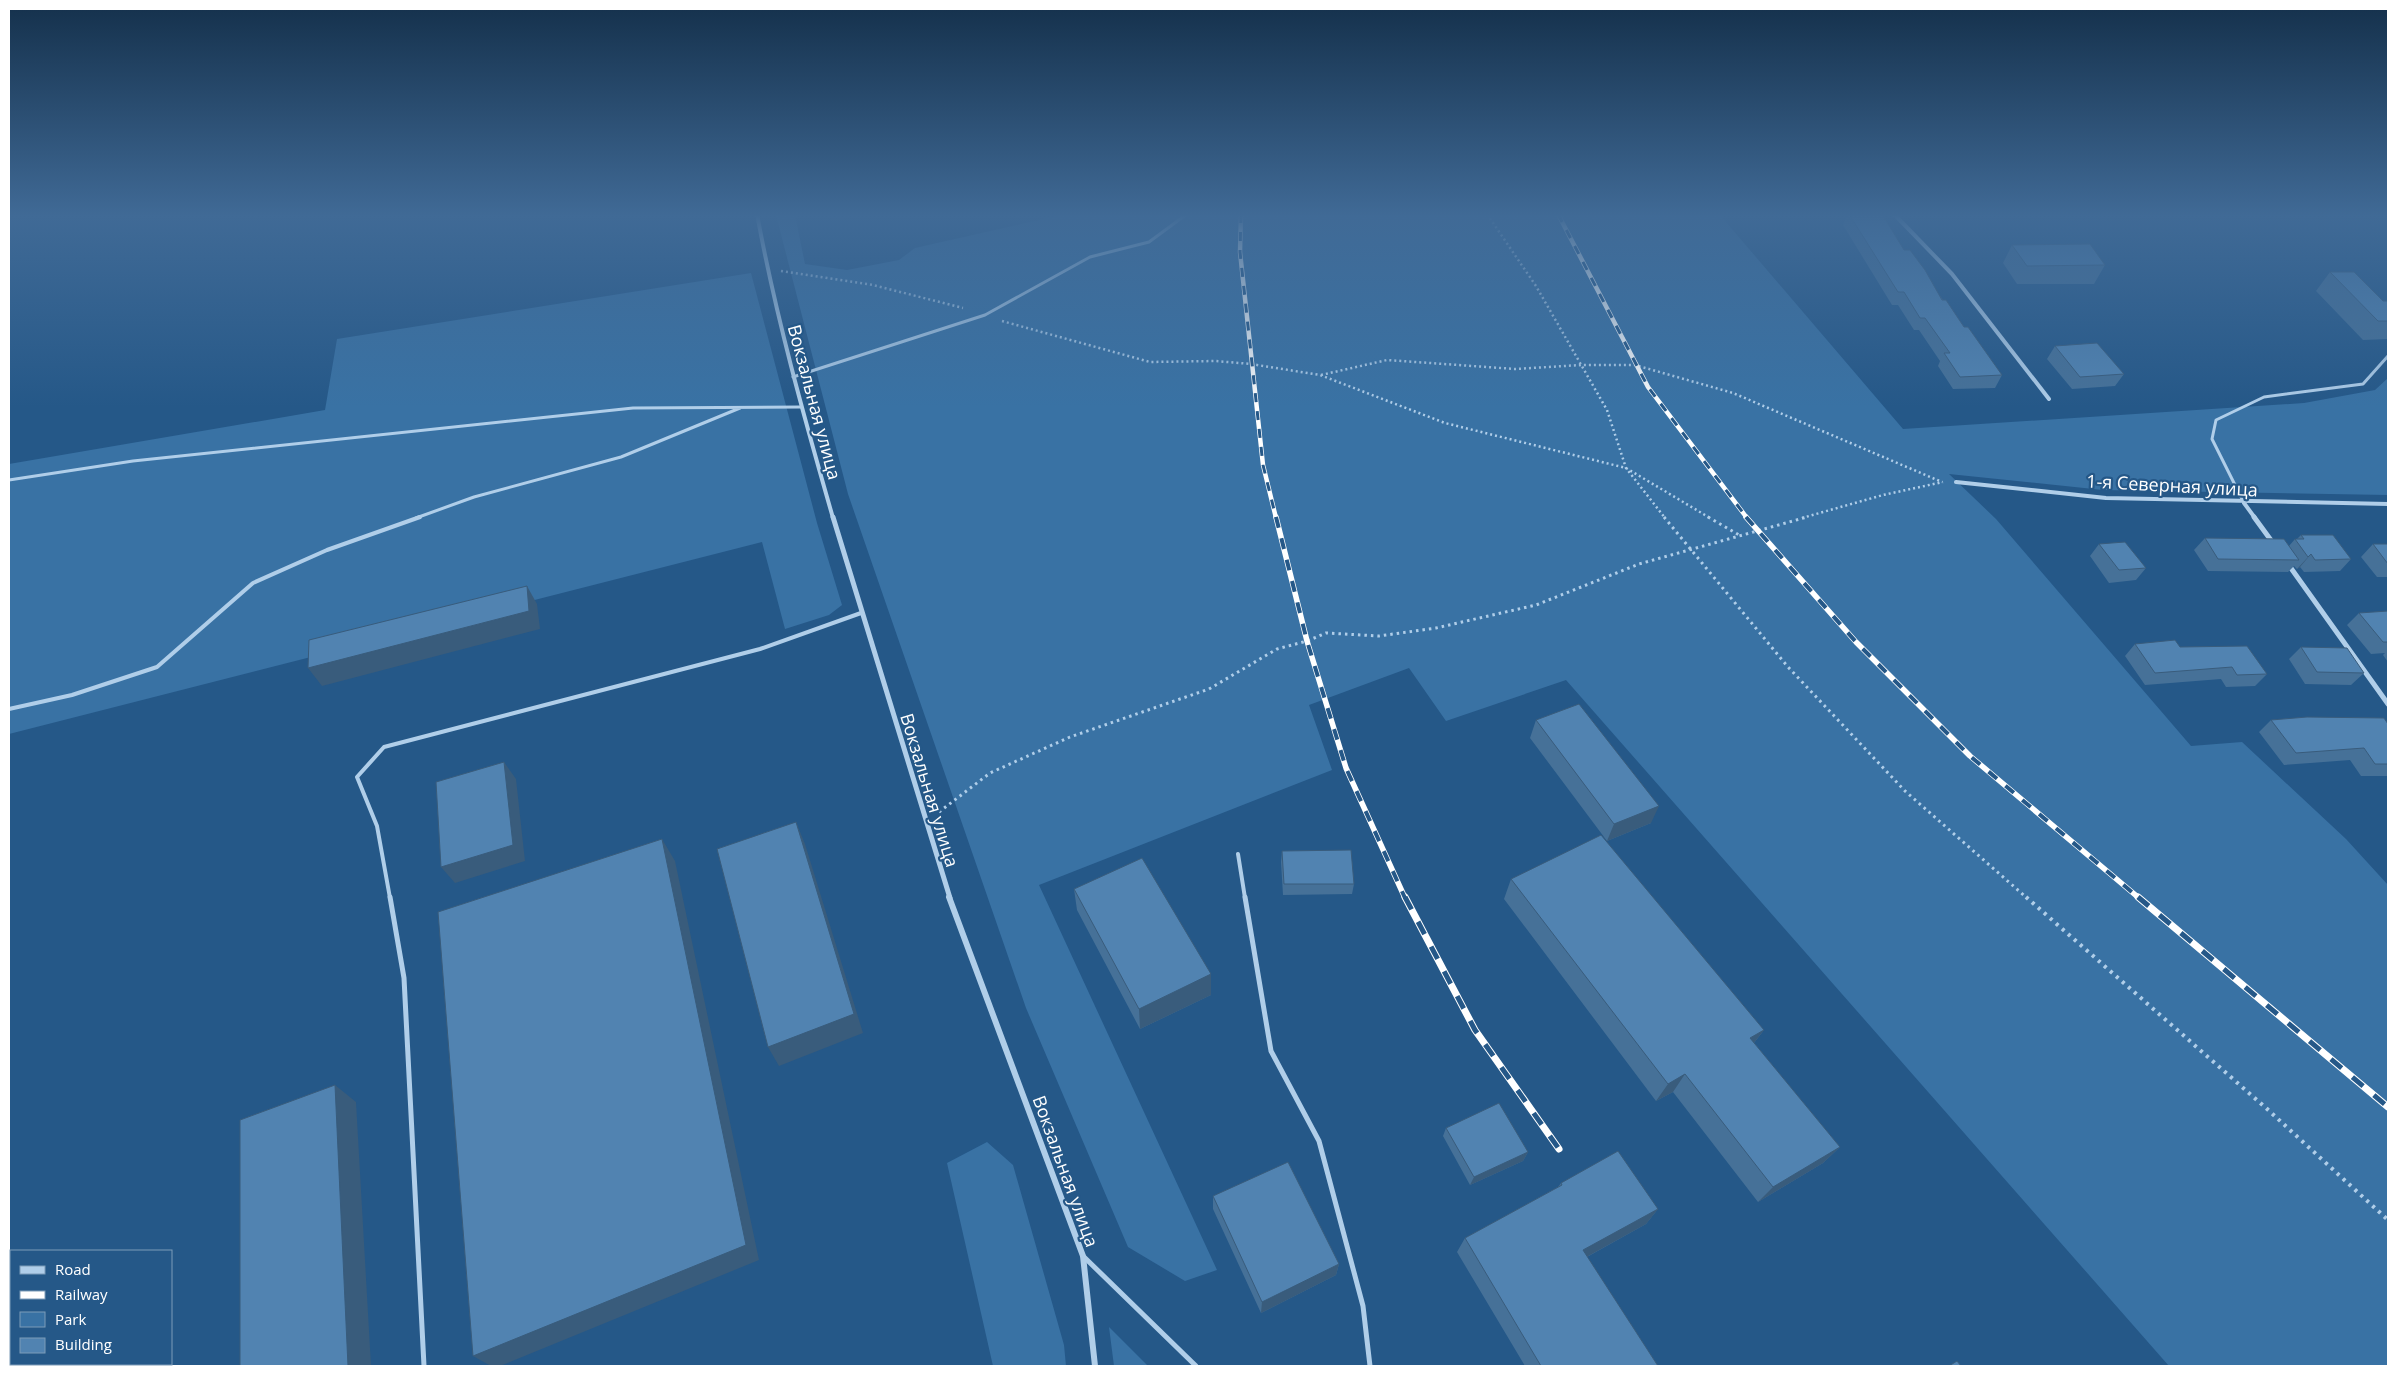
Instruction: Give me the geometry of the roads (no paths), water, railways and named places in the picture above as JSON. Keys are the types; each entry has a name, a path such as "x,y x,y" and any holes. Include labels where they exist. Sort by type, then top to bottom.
{"street":[{"name":"Вокзальная улица","path":"769,278 801,408 860,613 947,891 1083,1256 1095,1366"},
{"path":"1955,278 2049,398"},
{"name":"1-я Северная улица","path":"1956,482 2106,498 2388,504"},
{"path":"2244,502 2279,551"},
{"path":"2284,559 2388,704"}],"lane":[{"path":"793,377 985,315 1052,278"},
{"path":"2244,502 2212,439 2216,420 2264,397 2363,384 2388,356"},
{"path":"9,480 134,461 633,408 801,408"},
{"path":"9,709 72,695 157,667 253,583 327,550 474,497 621,457 740,408"},
{"path":"424,1366 404,978 377,826 357,777 384,747 760,649 860,613"},
{"path":"1238,854 1271,1051 1319,1141 1363,1306 1370,1366"},
{"path":"1083,1256 1196,1366"}],"railway":[{"path":"1243,278 1263,465 1276,518"},
{"path":"1591,278 1648,387 1747,518"},
{"path":"1276,517 1307,641 1346,768 1405,898"},
{"path":"1746,517 1856,642 1970,756 2139,898"},
{"path":"1405,897 1475,1030 1559,1149"},
{"path":"2138,897 2388,1107"}]}
